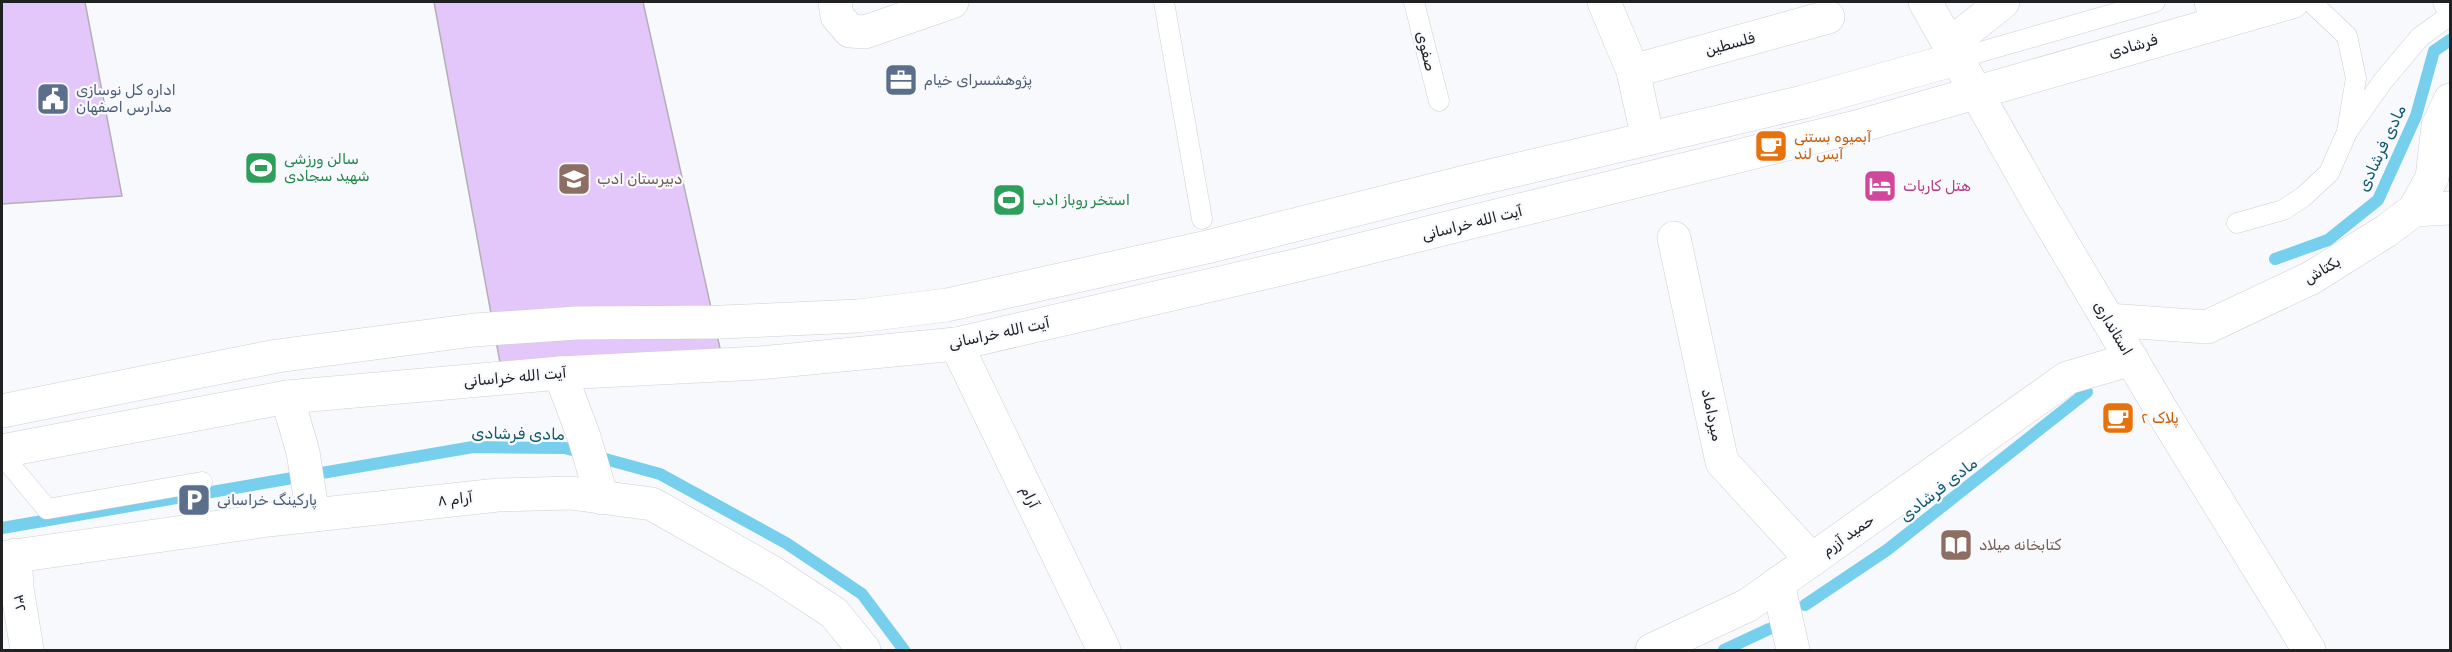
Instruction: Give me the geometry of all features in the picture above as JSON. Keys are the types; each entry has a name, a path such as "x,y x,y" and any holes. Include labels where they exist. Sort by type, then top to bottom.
{"main road":[{"path":"835,2 837,16 850,31 865,32 952,2"},
{"path":"1604,2 1633,71 1648,139"},
{"name":"استانداری","path":"1924,2 1953,52 1972,100 2309,651"},
{"path":"2,411 277,356 474,330 576,323 722,322 858,316 947,305 1204,233 1473,180 1803,102 1953,52 2003,2"},
{"name":"فرشادی","path":"1972,100 2214,11 2292,2"},
{"name":"فلسطین","path":"1633,71 1828,17"},
{"name":"آیت الله خراسانی","path":"2,453 287,397 560,373 759,363 956,344 1214,285 1972,100"},
{"name":"بکتاش","path":"2108,320 2207,327 2311,278 2386,231 2414,210 2432,178 2438,126 2451,100"},
{"path":"2414,210 2451,208"},
{"path":"1204,233 1214,285"},
{"name":"میرداماد","path":"1674,238 1722,462 1812,560"},
{"name":"آرام","path":"956,344 1104,651"},
{"name":"حمید آزرم","path":"1652,651 1748,605 2067,378 2132,359"},
{"path":"560,373 584,436 602,498"},
{"path":"287,397 303,452 314,515"},
{"name":"۸ آرام","path":"8,557 314,515 498,495 571,493 652,504 770,570 834,612 864,651"},
{"name":"۳۲","path":"8,557 17,588 27,651"},
{"path":"1778,583 1793,651"}],"lane":[{"path":"1164,2 1204,233"},
{"name":"صفوی","path":"1414,2 1439,101"},
{"name":"استانداری","path":"1912,2 1972,100"},
{"path":"1953,52 2155,2"},
{"path":"2311,2 2346,36 2356,78 2347,132"},
{"path":"2237,223 2283,210 2303,197 2329,173 2347,132 2383,81 2420,37 2449,16 2443,2"},
{"path":"1972,100 2291,651"},
{"path":"2,453 47,509 202,482"}],"building":[{"name":"اداره کل نوسازی مدارس اصفهان","path":"2,2 85,2 122,196 2,204"},
{"name":"دبیرستان ادب","path":"434,2 643,2 722,357 503,379"}],"waterway":[{"name":"مادی فرشادی","path":"2275,259 2328,240 2378,200 2416,116 2434,51 2450,40"},
{"name":"مادی فرشادی","path":"1805,605 1887,550 2087,392"},
{"name":"مادی فرشادی","path":"2,528 473,447 565,448 660,474 786,543 862,594 904,650"},
{"name":"مادی فرشادی","path":"1724,650 1769,629"}],"place":[{"name":"پژوهشسرای خیام","path":"901,80"},
{"name":"اداره کل نوسازی مدارس اصفهان","path":"53,99"},
{"name":"آبمیوه بستنی آیس لند","path":"1771,146"},
{"name":"سالن ورزشی شهید سجادی","path":"261,168"},
{"name":"دبیرستان ادب","path":"574,179"},
{"name":"هتل کاربات","path":"1880,186"},
{"name":"استخر روباز ادب","path":"1009,200"},
{"name":"پلاک ۲","path":"2118,418"},
{"name":"پارکینگ خراسانی","path":"194,500"},
{"name":"کتابخانه میلاد","path":"1956,545"}]}
